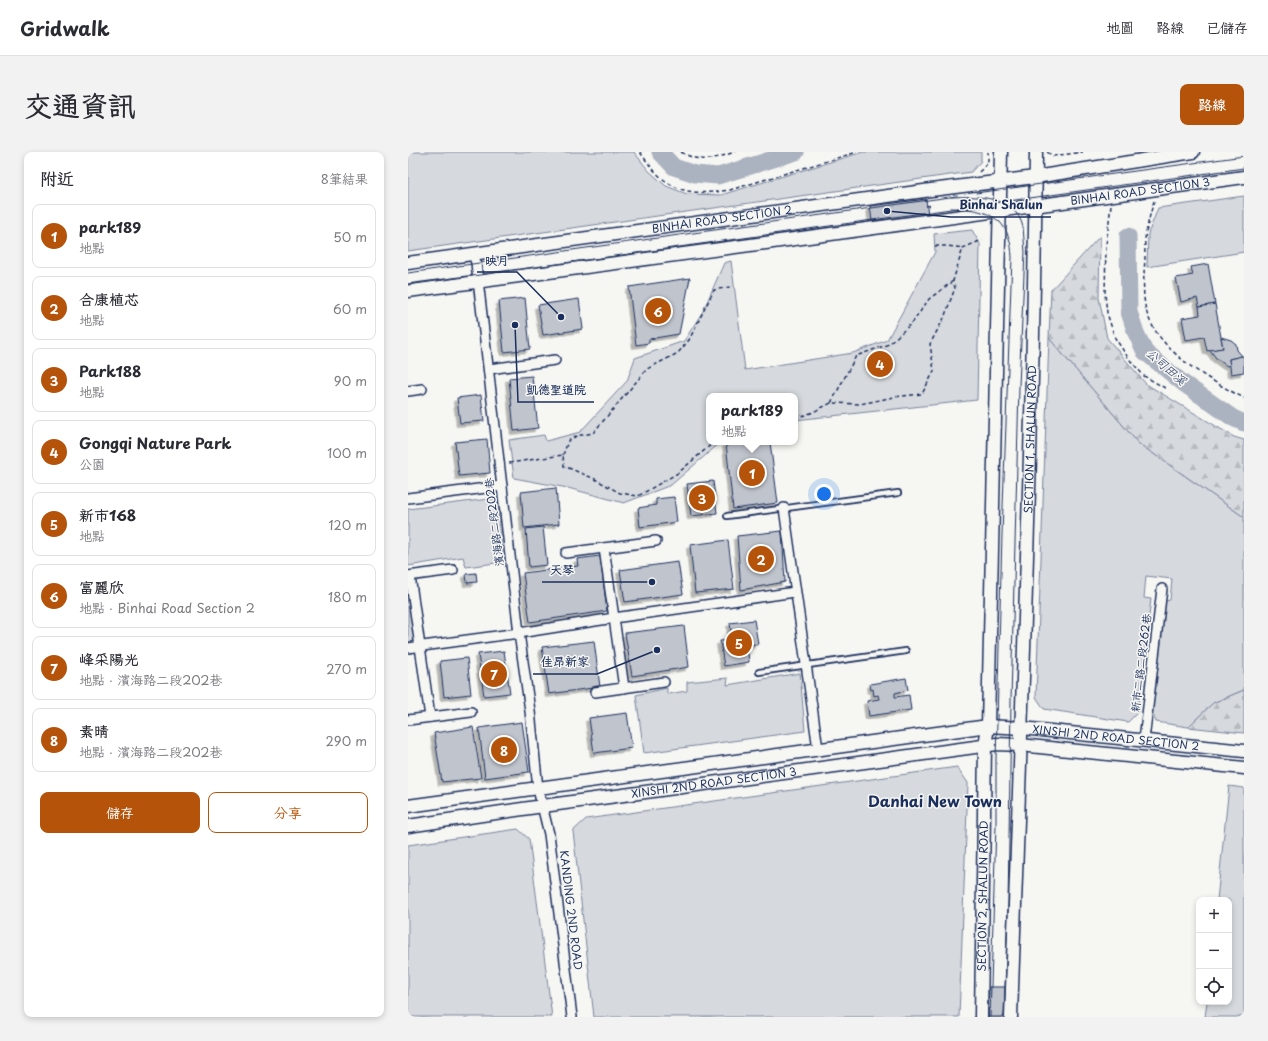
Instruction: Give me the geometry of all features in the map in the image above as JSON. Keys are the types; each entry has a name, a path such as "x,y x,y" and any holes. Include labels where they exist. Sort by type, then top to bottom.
{"street":[{"path":"988,726 1001,152"},
{"path":"1036,177 1193,152"},
{"name":"SECTION 1, SHALUN ROAD","path":"1022,728 1036,177 1041,153"},
{"name":"BINHAI ROAD SECTION 2","path":"408,263 1036,177"},
{"name":"BINHAI ROAD SECTION 3","path":"1000,211 1244,177"},
{"path":"408,291 1000,211"},
{"name":"濱海路二段202巷","path":"473,253 489,369 538,789"},
{"path":"489,369 555,360"},
{"path":"408,391 422,389"},
{"path":"408,498 502,486"},
{"path":"784,508 818,749"},
{"path":"566,553 656,541"},
{"path":"604,548 624,688"},
{"path":"430,717 409,576 452,570"},
{"name":"新市二路二段262巷","path":"1144,740 1162,589"},
{"path":"408,648 795,592"},
{"path":"595,692 664,682"},
{"path":"408,720 471,712"},
{"name":"XINSHI 2ND ROAD SECTION 2","path":"988,726 1022,728 1244,751"},
{"name":"SECTION 2, SHALUN ROAD","path":"981,1017 985,746 988,726"},
{"name":"XINSHI 2ND ROAD SECTION 3","path":"408,806 988,726"},
{"path":"1011,1017 1020,745 1022,728"},
{"name":"XINSHI 2ND ROAD SECTION 3","path":"408,826 997,744 1020,745"},
{"name":"XINSHI 2ND ROAD SECTION 2","path":"1020,745 1244,768"},
{"name":"KANDING 2ND ROAD","path":"538,789 549,834 572,1017"}],"lane":[{"path":"727,516 898,493"},
{"path":"759,672 906,651"}],"path":[{"path":"640,152 651,168 668,183 688,192 709,193 730,190 857,152"},
{"path":"681,152 702,160 735,152"},
{"path":"977,175 988,163 988,152"},
{"path":"1041,153 1053,156 1083,152"},
{"path":"1157,189 1146,235 1144,296 1146,311 1154,328 1167,345 1203,374 1244,398"},
{"path":"1112,195 1106,245 1105,294 1107,313 1115,338 1129,360 1144,376 1166,388"},
{"path":"926,206 933,205"},
{"path":"935,246 963,248 982,240"},
{"path":"798,417 811,413 831,403 860,404 894,397 922,394 934,371 930,344 944,318 955,288 953,281 963,248"},
{"path":"831,403 856,356 889,344 913,322 929,299 953,281"},
{"path":"710,445 678,472 638,496 620,493 595,479 564,466 563,455 568,441 576,436 593,433 647,369 678,353 689,340 714,290 730,287"},
{"path":"505,463 563,455"}],"green space":[{"path":"408,152 634,152 649,171 666,186 687,194 721,195 863,152 981,152 981,161 971,172 408,251"},
{"path":"1244,196 1244,252 1147,267 1148,234 1158,208"},
{"path":"972,230 980,244 977,400 798,420 798,393 706,393 706,445 718,445 671,485 624,503 568,488 514,478 509,440 544,435 546,441 580,432 627,381 635,358 684,341 703,311 724,263 731,261 745,370 853,353 887,340 935,252 934,234"},
{"path":"1100,236 1099,298 1107,338 1146,384 1234,437 1244,440 1244,517 1138,443 1049,338 1051,290"},
{"path":"1049,338 1138,443 1244,517 1244,690 1213,703 1188,727 1156,722 1152,712 1165,601 1170,600 1172,579 1146,576 1144,598 1151,599 1138,712 1128,722 1044,709 1036,697"},
{"path":"497,498 503,562 466,567 463,557 408,566 408,509"},
{"path":"408,586 415,641 408,642"},
{"path":"800,673 805,731 644,753 636,695 667,688 667,694 687,691 687,682 728,678 727,685"},
{"path":"1244,690 1244,733 1188,727 1213,703"},
{"path":"957,767 968,783 959,1017 594,1017 573,831 586,819"},
{"path":"1229,786 1244,788 1244,1017 1205,1017 1207,1005 1232,1005 1232,897 1217,897"},
{"path":"518,829 529,839 552,1017 408,1017 408,845"}],"building":[{"path":"926,199 928,215 872,221 870,206"},
{"path":"1208,264 1215,304 1199,307 1197,298 1181,302 1176,278 1193,275 1191,267"},
{"path":"690,278 679,334 649,339 649,343 636,345 629,287"},
{"path":"525,298 530,349 504,352 499,301"},
{"path":"579,299 583,329 543,335 538,305"},
{"path":"1215,304 1223,348 1207,351 1204,337 1186,340 1182,318 1200,315 1199,307"},
{"path":"1221,337 1231,340 1236,344 1237,350 1242,356 1229,359 1230,365 1227,366 1216,358 1210,350 1223,348"},
{"path":"1244,356 1244,372 1231,374 1229,359"},
{"path":"532,376 538,428 514,431 509,378"},
{"path":"481,395 484,421 460,423 457,398"},
{"path":"487,439 490,473 459,476 455,442"},
{"path":"726,445 770,445 778,503 733,509"},
{"path":"713,481 717,513 691,516 687,484"},
{"path":"556,488 559,524 524,528 521,492"},
{"path":"674,497 677,522 640,527 638,508 656,505 656,499"},
{"path":"543,527 547,565 529,567 526,529"},
{"path":"782,531 785,582 741,590 737,536"},
{"path":"728,540 734,589 695,593 690,545"},
{"path":"600,556 607,611 530,622 523,573 578,566 577,559"},
{"path":"678,562 683,594 625,602 620,570"},
{"path":"476,573 477,582 467,583 466,574"},
{"path":"754,620 758,644 747,645 749,662 724,666 720,641 732,640 730,623"},
{"path":"684,626 689,667 632,676 625,633"},
{"path":"594,641 600,687 549,694 542,647"},
{"path":"504,651 510,693 484,696 478,654"},
{"path":"467,658 471,694 444,697 440,661"},
{"path":"906,678 908,690 895,693 895,697 909,695 911,710 869,716 867,701 879,699 878,695 874,696 873,689 871,690 870,684"},
{"path":"627,713 632,748 594,753 589,718"},
{"path":"522,722 529,772 485,778 479,728"},
{"path":"473,727 481,778 442,782 434,733"},
{"path":"989,987 1006,987 1006,1017 988,1017"}],"waterway":[{"name":"公司田溪","path":"660,152 674,167 695,174 718,176 796,152"},
{"name":"公司田溪","path":"1128,236 1129,312 1136,333 1145,352 1183,383 1233,418 1244,423"}],"tram line":[{"path":"976,193 1244,156"},
{"path":"408,285 1244,168"},
{"path":"408,273 957,196"},
{"path":"951,197 983,198 1004,203 1019,216 1023,227 1025,252 1019,386 1011,701 1008,909 1004,1017"},
{"path":"950,208 976,210 988,214 994,218 1000,222 999,221 1002,225 1005,229 1009,238 1012,257 1002,534 996,759 996,825 990,1017"}],"place":[{"name":"Binhai Shalun","path":"887,211"},
{"name":"富麗欣","path":"658,311"},
{"name":"映月","path":"561,317"},
{"name":"凱德聖道院","path":"515,325"},
{"name":"Gongqi Nature Park","path":"880,364"},
{"name":"park189","path":"752,473"},
{"name":"Park188","path":"702,498"},
{"name":"合康植芯","path":"761,559"},
{"name":"天琴","path":"652,582"},
{"name":"新市168","path":"739,643"},
{"name":"佳昂新家","path":"657,650"},
{"name":"峰采陽光","path":"494,674"},
{"name":"素晴","path":"504,750"}],"district":[{"name":"Danhai New Town","path":"935,802"}]}
